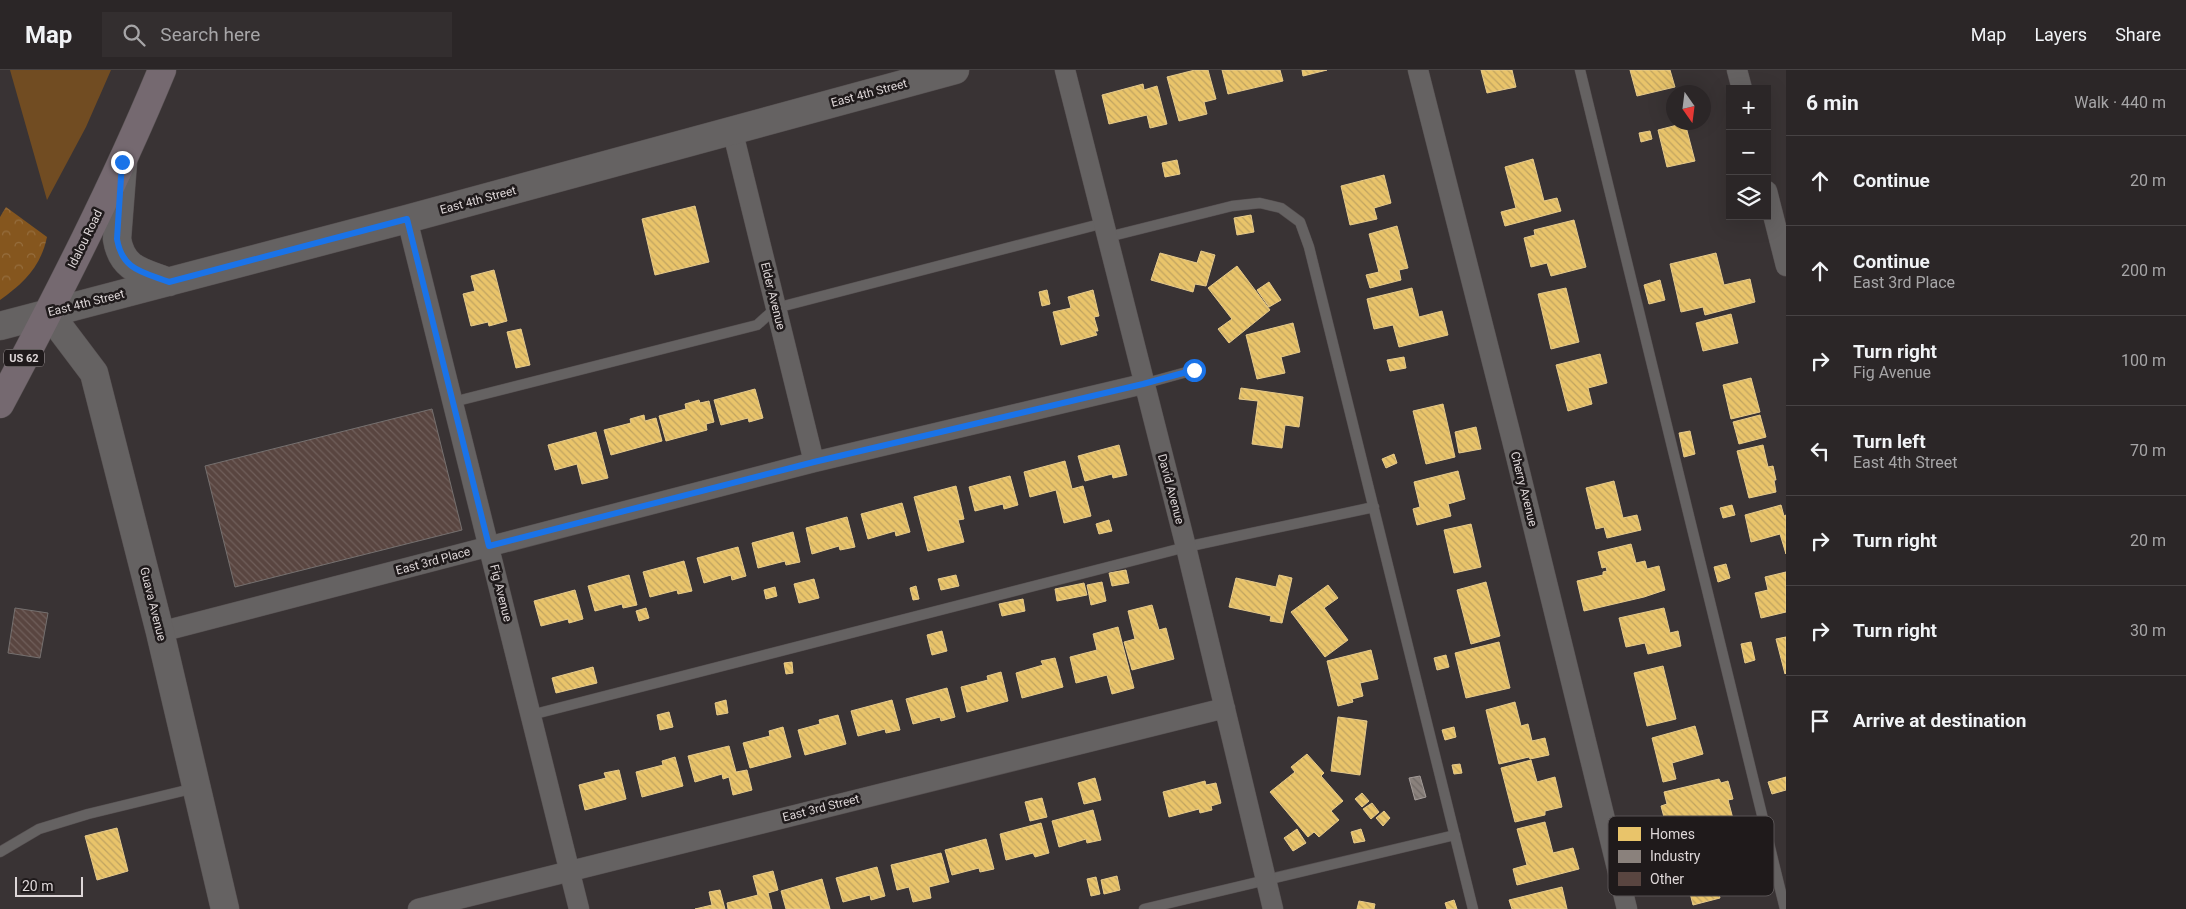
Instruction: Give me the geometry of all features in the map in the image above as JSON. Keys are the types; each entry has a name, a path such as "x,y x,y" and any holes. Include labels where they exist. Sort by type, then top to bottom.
{"main road":[{"name":"Idalou Road","path":"0,404 122,162 162,70"}],"street":[{"name":"East 4th Street","path":"0,326 407,219 955,70"},
{"name":"David Avenue","path":"1065,70 1143,384 1186,547 1273,909"},
{"name":"Cherry Avenue","path":"1418,70 1512,440 1608,832"},
{"path":"1737,70 1741,85"},
{"name":"Elder Avenue","path":"732,130 814,462"},
{"path":"122,162 117,239 119,250 127,263 137,270 169,282"},
{"path":"1771,207 1786,266"},
{"name":"Fig Avenue","path":"407,219 579,909"},
{"name":"Guava Avenue","path":"48,312 94,373 160,632 226,909"},
{"name":"East 3rd Place","path":"160,632 814,462 1143,384"},
{"name":"East 3rd Street","path":"418,909 1225,708"},
{"name":"Cherry Avenue","path":"1624,896 1627,909"}],"lane":[{"path":"1580,70 1762,816"},
{"path":"453,402 757,325 776,308 1106,230 1260,202 1281,208 1300,222 1309,247 1473,909"},
{"path":"1143,384 1194,370"},
{"path":"531,715 1186,547 1374,507"},
{"path":"0,852 39,829 88,814 196,788"},
{"path":"1144,909 1455,834"},
{"path":"1774,864 1785,909"}],"shaded area":[{"path":"10,70 111,70 86,127 47,200"}],"green space":[{"path":"6,207 47,237 36,265 17,287 0,300 0,217"}],"building: Homes":[{"path":"1195,70 1208,70 1216,99 1204,102 1207,114 1179,121 1167,77"},
{"path":"1222,70 1280,70 1283,81 1228,94"},
{"path":"1302,70 1327,70 1303,76"},
{"path":"1481,70 1512,70 1516,87 1487,93"},
{"path":"1630,70 1670,70 1674,85 1666,85 1666,89 1637,96"},
{"path":"1143,84 1144,90 1157,86 1167,124 1150,128 1147,115 1109,124 1102,95"},
{"path":"1666,128 1666,130 1687,130 1695,161 1667,167 1658,130"},
{"path":"1650,131 1652,139 1641,142 1639,133"},
{"path":"1533,159 1544,201 1557,198 1561,211 1505,226 1501,212 1516,208 1505,167"},
{"path":"1177,160 1180,174 1165,177 1162,163"},
{"path":"1384,175 1391,203 1374,208 1377,219 1350,225 1341,186"},
{"path":"695,206 709,262 655,275 642,219"},
{"path":"1251,215 1254,232 1237,235 1234,218"},
{"path":"1574,220 1586,267 1551,276 1547,263 1531,267 1524,238 1535,235 1534,230"},
{"path":"1397,226 1408,268 1399,270 1401,280 1370,288 1366,275 1379,272 1369,234"},
{"path":"1201,251 1215,255 1206,286 1195,284 1193,292 1151,280 1160,253 1197,263"},
{"path":"1716,253 1724,285 1750,279 1755,302 1705,315 1703,307 1681,312 1670,264"},
{"path":"1237,266 1270,310 1229,343 1218,329 1232,319 1208,288"},
{"path":"494,270 507,321 489,326 488,322 471,326 463,294 475,291 471,276"},
{"path":"1660,280 1665,300 1649,304 1644,285"},
{"path":"1269,282 1281,300 1269,307 1257,290"},
{"path":"1412,288 1419,317 1442,311 1448,335 1399,347 1393,325 1374,329 1367,299"},
{"path":"1566,288 1579,342 1551,349 1538,294"},
{"path":"1047,290 1050,304 1042,306 1039,292"},
{"path":"1093,290 1099,316 1094,317 1098,331 1095,331 1097,335 1061,345 1053,312 1071,308 1068,297"},
{"path":"1731,314 1738,343 1703,351 1696,323"},
{"path":"1293,323 1300,352 1281,357 1285,373 1257,379 1246,335"},
{"path":"521,329 530,365 516,368 507,332"},
{"path":"1600,354 1607,383 1588,388 1592,404 1568,411 1556,365"},
{"path":"1404,357 1406,368 1390,371 1387,360"},
{"path":"1751,378 1760,412 1731,419 1723,385"},
{"path":"1241,388 1303,397 1299,427 1285,425 1282,448 1252,444 1258,401 1239,399"},
{"path":"755,389 763,418 749,422 748,418 721,425 714,400"},
{"path":"699,400 700,403 709,401 714,422 706,424 707,430 666,441 659,416 686,409 685,404"},
{"path":"1443,404 1455,457 1426,464 1413,411"},
{"path":"644,415 645,421 656,418 662,441 611,455 604,430 631,423 630,419"},
{"path":"1760,415 1766,437 1739,444 1733,422"},
{"path":"1476,427 1481,449 1459,453 1455,432"},
{"path":"1690,431 1695,454 1684,457 1679,433"},
{"path":"596,432 608,478 582,484 577,464 555,470 548,445"},
{"path":"1119,445 1127,475 1113,478 1112,474 1085,481 1078,456"},
{"path":"1763,445 1768,467 1773,466 1776,492 1749,498 1737,451"},
{"path":"1394,454 1397,463 1386,468 1382,459"},
{"path":"1065,461 1072,489 1083,486 1091,516 1064,523 1056,490 1030,497 1024,472"},
{"path":"1458,471 1465,499 1448,504 1451,516 1417,525 1413,509 1420,507 1414,482"},
{"path":"1010,476 1018,505 1004,509 1003,504 975,511 969,487"},
{"path":"1614,481 1623,518 1637,515 1641,530 1607,538 1604,527 1596,529 1586,488"},
{"path":"956,486 964,519 958,520 964,542 928,551 914,497"},
{"path":"902,503 910,532 896,536 895,531 868,539 861,514"},
{"path":"1732,505 1735,515 1723,518 1720,508"},
{"path":"1781,505 1784,516 1786,515 1786,554 1780,534 1751,542 1745,515"},
{"path":"847,517 855,547 840,550 839,546 812,554 806,528"},
{"path":"1109,520 1112,531 1099,534 1096,524"},
{"path":"1471,524 1481,567 1454,573 1444,530"},
{"path":"793,532 800,562 786,565 785,561 758,568 752,543"},
{"path":"1631,544 1636,563 1645,561 1647,569 1659,566 1665,590 1644,597 1584,611 1577,581 1603,575 1603,572 1607,571 1606,567 1602,568 1598,552"},
{"path":"738,547 746,576 732,580 731,575 704,583 697,558"},
{"path":"684,561 692,591 678,594 677,590 650,597 643,572"},
{"path":"1726,564 1730,578 1718,582 1714,567"},
{"path":"1126,570 1129,583 1112,586 1109,573"},
{"path":"1786,572 1786,612 1761,618 1755,593 1768,590 1765,577"},
{"path":"629,575 637,605 623,608 622,604 595,611 588,586"},
{"path":"956,575 959,586 941,590 938,579"},
{"path":"1279,575 1292,578 1282,623 1270,621 1271,616 1229,607 1236,578 1276,587"},
{"path":"814,579 819,598 799,603 794,584"},
{"path":"1102,582 1106,601 1091,605 1087,585"},
{"path":"1486,582 1500,636 1471,644 1457,590"},
{"path":"1084,583 1087,595 1057,601 1055,589"},
{"path":"1328,585 1338,598 1324,608 1348,640 1325,657 1291,612"},
{"path":"916,586 919,599 913,600 910,588"},
{"path":"775,587 777,596 766,599 764,590"},
{"path":"575,590 583,619 569,623 568,619 541,626 534,601"},
{"path":"1023,599 1025,611 1002,616 999,604"},
{"path":"1152,605 1159,630 1166,628 1174,659 1132,670 1124,642 1135,639 1128,611"},
{"path":"646,608 649,618 639,621 636,611"},
{"path":"1664,608 1670,633 1678,631 1681,646 1648,654 1645,643 1626,647 1619,618"},
{"path":"1118,627 1134,688 1112,694 1107,675 1076,683 1070,657 1097,650 1093,634"},
{"path":"942,631 947,651 932,655 927,635"},
{"path":"1786,637 1786,673 1785,674 1776,639"},
{"path":"1499,642 1510,688 1466,698 1455,653"},
{"path":"1751,642 1755,660 1745,663 1741,644"},
{"path":"1371,650 1378,679 1360,683 1363,696 1352,699 1353,702 1338,706 1327,661"},
{"path":"1446,655 1449,667 1437,670 1434,658"},
{"path":"1055,658 1063,687 1022,698 1016,673 1043,665 1041,661"},
{"path":"792,662 793,673 786,674 784,663"},
{"path":"1663,666 1676,719 1647,726 1634,673"},
{"path":"593,667 597,683 556,693 552,678"},
{"path":"1001,672 1008,701 967,712 961,687 988,680 987,676"},
{"path":"947,688 955,717 941,721 940,717 913,724 906,699"},
{"path":"726,700 728,713 717,715 715,703"},
{"path":"892,700 900,730 886,733 885,729 858,736 851,711"},
{"path":"1515,702 1521,726 1528,724 1532,741 1545,738 1549,755 1530,759 1529,757 1499,764 1486,710"},
{"path":"669,712 673,727 660,730 657,715"},
{"path":"838,715 846,744 805,755 798,730 820,724 819,720"},
{"path":"1338,717 1367,721 1360,775 1331,771"},
{"path":"1695,726 1703,754 1672,763 1676,779 1663,782 1652,738"},
{"path":"783,727 791,757 750,768 743,743 770,736 769,731"},
{"path":"1454,727 1456,737 1445,740 1442,730"},
{"path":"729,746 736,772 747,770 752,790 733,795 729,777 723,779 722,774 695,782 688,756"},
{"path":"1307,754 1324,773 1321,776 1343,801 1331,811 1339,820 1319,837 1314,832 1308,837 1270,792 1295,772 1291,767"},
{"path":"675,757 683,786 642,797 636,772 663,765 662,761"},
{"path":"1531,760 1537,782 1555,777 1562,807 1545,811 1545,815 1515,822 1501,768"},
{"path":"1460,764 1462,773 1454,774 1452,765"},
{"path":"619,770 626,799 585,810 579,785 606,778 604,773"},
{"path":"1786,777 1786,790 1772,794 1768,782"},
{"path":"1095,778 1101,800 1084,804 1078,783"},
{"path":"1719,779 1721,783 1728,781 1733,799 1728,800 1732,816 1664,816 1661,806 1667,804 1664,792"},
{"path":"1205,781 1206,785 1216,783 1221,803 1211,806 1212,810 1200,813 1199,809 1169,817 1163,792"},
{"path":"1362,793 1369,801 1362,807 1355,799"},
{"path":"1042,798 1047,817 1030,821 1025,802"},
{"path":"1372,803 1379,812 1371,819 1363,809"},
{"path":"1093,810 1101,840 1087,843 1086,839 1059,847 1052,821"},
{"path":"1384,811 1390,818 1383,826 1376,818"},
{"path":"1545,822 1553,853 1573,848 1579,869 1517,885 1513,869 1527,865 1517,829"},
{"path":"1041,823 1049,853 1035,857 1033,853 1006,860 1000,834"},
{"path":"117,828 128,871 97,880 85,836"},
{"path":"1297,829 1306,843 1293,851 1284,838"},
{"path":"1361,829 1365,841 1354,843 1351,832"},
{"path":"986,839 994,869 980,872 979,868 952,875 945,850"},
{"path":"941,853 949,882 929,887 931,898 913,902 909,887 897,890 891,865"},
{"path":"877,867 885,896 871,900 870,895 843,902 836,878"},
{"path":"773,871 778,890 768,893 772,909 728,909 727,903 758,895 753,876"},
{"path":"1117,876 1120,890 1104,894 1101,880"},
{"path":"1096,877 1100,894 1091,896 1087,879"},
{"path":"822,879 830,909 786,909 781,891"},
{"path":"1562,887 1567,909 1512,909 1509,900"},
{"path":"720,890 725,909 695,909 712,905 709,892"},
{"path":"1691,896 1719,896 1720,898 1693,905"},
{"path":"1454,900 1457,909 1447,909 1445,903"},
{"path":"1359,901 1375,904 1374,909 1357,909"}],"building: Industry":[{"path":"1420,776 1426,797 1415,800 1409,778"}],"building: Other":[{"path":"432,409 462,530 235,587 205,466"},
{"path":"15,608 48,613 40,658 8,653"}],"route":[{"path":"122,162 117,239 119,250 127,263 137,270 169,282 407,219 489,546 814,462 1143,384 1194,370"}]}
